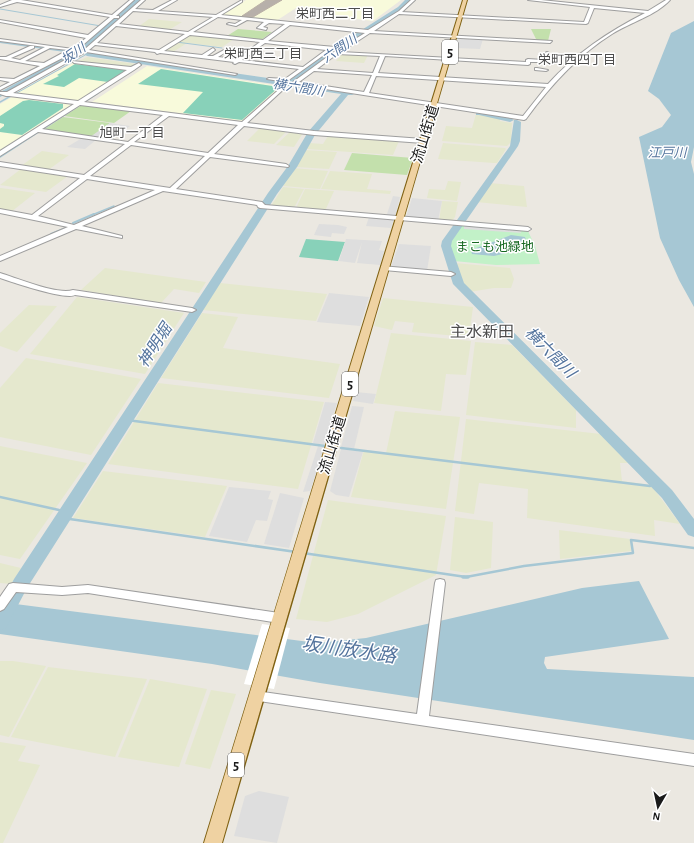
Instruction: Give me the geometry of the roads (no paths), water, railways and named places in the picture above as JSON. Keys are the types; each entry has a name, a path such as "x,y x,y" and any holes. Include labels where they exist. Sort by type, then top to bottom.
{"main road":[{"name":"流山街道","path":"213,843 465,0"}],"street":[{"path":"0,6 17,0 125,17"},
{"path":"85,0 92,1"},
{"path":"0,89 74,50 132,0"},
{"path":"0,99 83,54 143,0"},
{"path":"153,12 175,0"},
{"path":"230,0 242,1"},
{"path":"413,0 398,13 336,53 295,83 434,106 524,118 549,86 569,64 616,29 647,12 660,7 668,0"},
{"path":"530,0 647,12"},
{"path":"86,104 124,79 160,52 242,1"},
{"path":"398,13 586,23 592,7"},
{"path":"133,10 217,16 370,32 550,42"},
{"path":"229,24 236,25 246,19"},
{"path":"252,23 250,23 255,20"},
{"path":"0,21 90,37"},
{"path":"266,28 259,28 268,21"},
{"path":"232,64 288,24"},
{"path":"116,25 331,48"},
{"path":"310,31 315,26"},
{"path":"322,32 328,28"},
{"path":"353,35 359,31"},
{"path":"0,41 71,51"},
{"path":"0,41 32,47 71,51"},
{"path":"275,75 269,79 286,81 340,42"},
{"path":"94,44 302,68"},
{"path":"6,59 32,47"},
{"path":"21,61 48,48"},
{"path":"178,54 186,48"},
{"path":"202,57 213,49"},
{"path":"30,63 56,50"},
{"path":"176,65 198,50"},
{"path":"208,62 224,51"},
{"path":"336,53 528,64 528,60"},
{"path":"541,70 541,66 545,64 547,53"},
{"path":"83,54 146,63 176,65 235,74"},
{"path":"0,154 139,64 83,54"},
{"path":"247,54 260,55"},
{"path":"312,54 321,55"},
{"path":"366,94 383,55"},
{"path":"0,58 45,65"},
{"path":"521,58 545,61"},
{"path":"218,65 226,60"},
{"path":"74,62 132,69"},
{"path":"280,71 286,67"},
{"path":"222,72 227,68"},
{"path":"313,70 375,73 549,86"},
{"path":"118,78 124,79"},
{"path":"0,79 14,81"},
{"path":"172,190 284,86"},
{"path":"0,93 311,132 423,141"},
{"path":"34,216 168,114"},
{"path":"36,130 286,166"},
{"path":"0,164 172,190 268,207 528,229"},
{"path":"0,259 162,189"},
{"path":"0,212 34,216 73,227 120,237"},
{"path":"384,268 451,274"},
{"path":"0,275 36,287 192,310"},
{"path":"422,720 440,583"},
{"path":"0,606 13,587 62,591 88,589 278,622"},
{"path":"258,691 422,720 694,760"}],"water":[{"name":"江戸川","path":"694,21 694,147 691,162 694,174 694,307 679,280 660,238 639,137 662,127 671,115 659,99 648,91 671,33"},
{"path":"511,235 525,237 528,248 494,256 472,254 471,250"},
{"name":"坂川放水路","path":"639,581 669,639 545,657 544,663 547,669 694,677 694,740 320,683 212,664 0,634 0,602 317,643 366,638 582,588"}],"waterway":[{"name":"坂川","path":"0,95 76,54 137,0"},
{"name":"六間川","path":"290,84 314,64 400,8 409,0"},
{"path":"0,9 101,26"},
{"path":"0,41 78,52"},
{"path":"176,42 222,48"},
{"path":"15,94 87,54"},
{"name":"横六間川","path":"87,54 290,84"},
{"path":"134,70 145,62"},
{"path":"96,94 128,73"},
{"name":"横六間川","path":"290,84 346,92"},
{"name":"神明堀","path":"0,623 20,584 273,193 292,167 311,134 346,92"},
{"name":"神明堀","path":"346,92 352,93"},
{"path":"0,102 16,93"},
{"path":"0,157 98,93"},
{"name":"横六間川","path":"479,113 510,120"},
{"name":"横六間川","path":"489,181 514,146 516,141 517,122"},
{"name":"横六間川","path":"487,184 447,241 446,246 459,284 667,494 694,531"},
{"path":"92,215 114,206"},
{"path":"73,223 94,214"},
{"path":"51,234 66,228"},
{"path":"127,420 325,446"},
{"path":"341,448 650,486"},
{"path":"0,497 59,510"},
{"path":"63,518 296,552"},
{"path":"466,577 524,566 633,553 631,540 694,548"},
{"path":"303,553 466,577"}],"district":[{"name":"栄町西二丁目","path":"335,13"},
{"name":"栄町西三丁目","path":"263,53"},
{"name":"栄町西四丁目","path":"577,59"},
{"name":"旭町一丁目","path":"132,132"},
{"name":"主水新田","path":"482,331"}],"park label":[{"name":"まこも池緑地","path":"495,246"}]}
